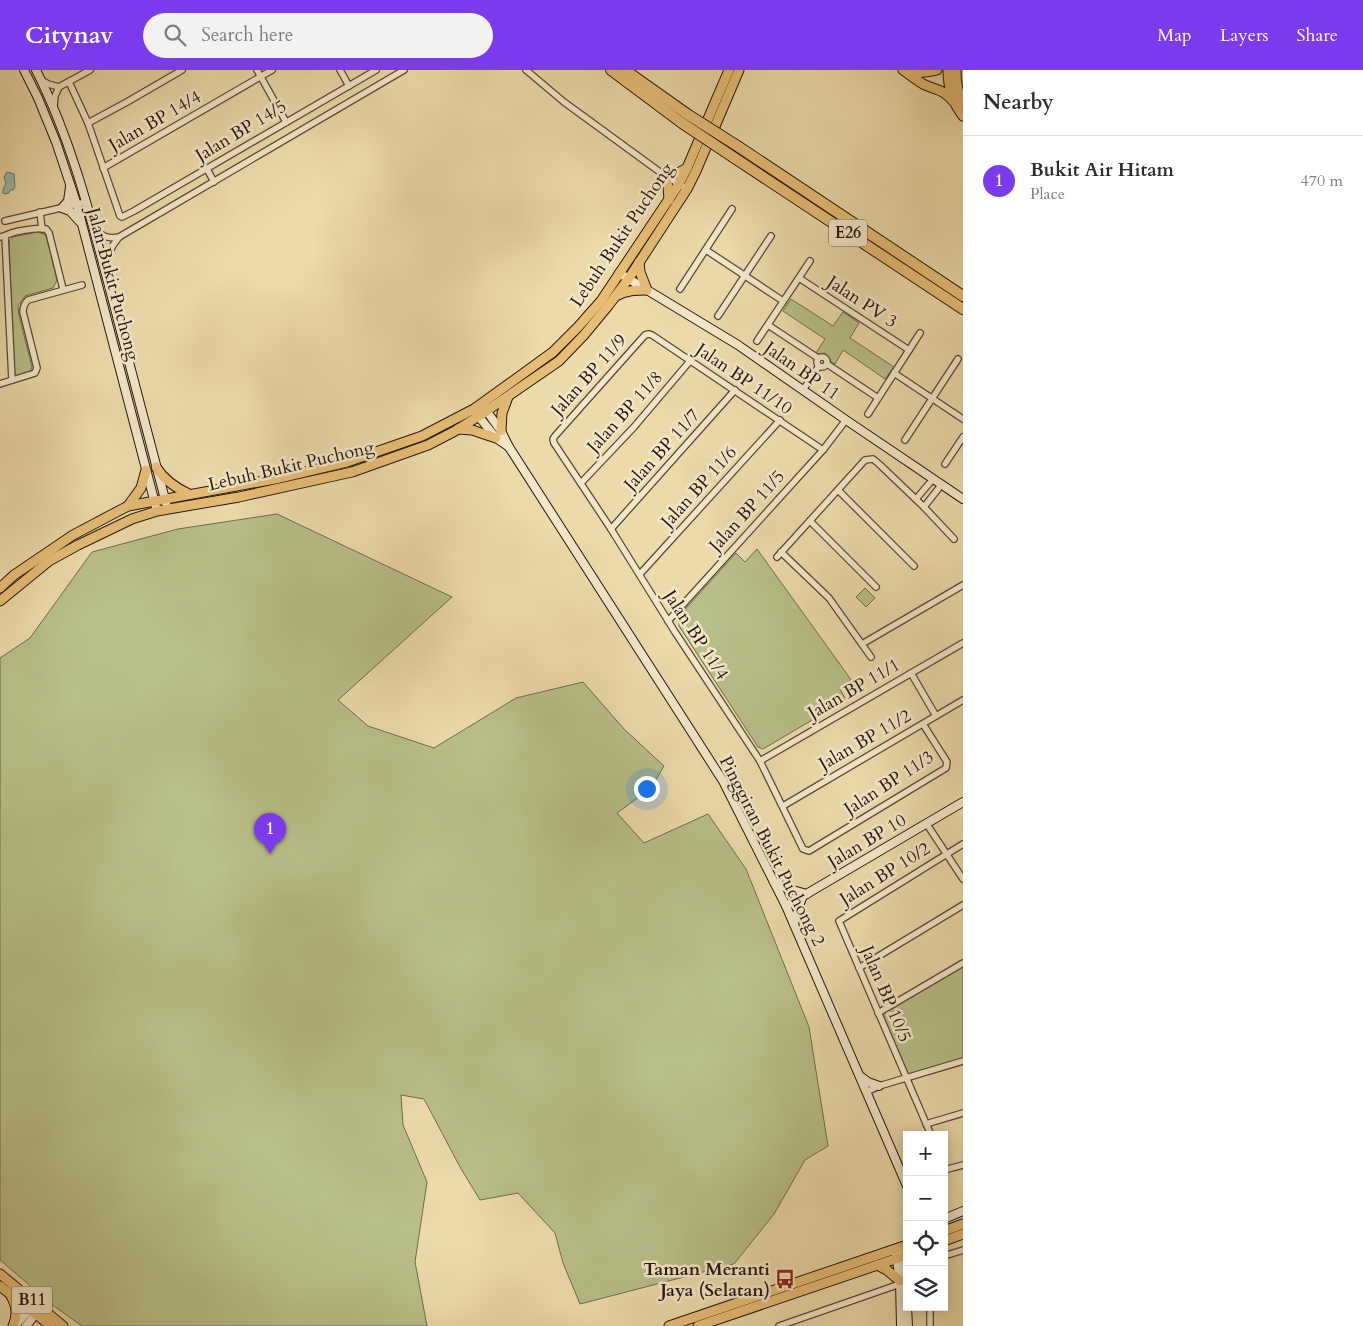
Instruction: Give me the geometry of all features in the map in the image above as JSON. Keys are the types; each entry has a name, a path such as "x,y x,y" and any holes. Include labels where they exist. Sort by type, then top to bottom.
{"highway":[{"name":"E26","path":"611,70 684,118 739,147 963,296"},
{"name":"E26","path":"626,70 733,157 963,309"}],"main road":[{"name":"Lebuh Bukit Puchong","path":"154,500 274,479 347,462 422,436 508,397 559,361 584,335 629,278 683,186 687,168 729,70"},
{"name":"Lebuh Bukit Puchong","path":"157,511 258,493 352,472 428,445 458,429 553,352 601,301 669,200 696,171 739,70"},
{"path":"904,71 915,74 937,70"},
{"path":"948,70 948,83 963,116"},
{"path":"956,70 958,103"},
{"path":"904,71 925,85 941,90 958,103"},
{"path":"669,200 668,186 664,174 678,173 687,168"},
{"path":"615,297 628,291 647,290 640,272 639,261"},
{"path":"458,429 498,435 502,413 508,397"},
{"path":"156,467 166,480 189,494"},
{"path":"128,506 141,488 146,470"},
{"path":"0,601 73,535 128,506 154,500"},
{"path":"0,588 14,575 47,557 141,515 157,511"},
{"path":"948,1230 963,1224"},
{"path":"948,1240 963,1234"},
{"path":"698,1326 877,1265 902,1252"},
{"path":"669,1326 902,1252"},
{"path":"877,1265 903,1281"},
{"name":"B11","path":"0,1274 51,1326"},
{"path":"4,1289 16,1306 17,1315 14,1326"},
{"name":"B11","path":"4,1289 63,1326"}],"street":[{"name":"Jalan Bukit Puchong","path":"24,70 53,133 77,205 157,511"},
{"name":"Jalan Bukit Puchong","path":"36,70 54,108 86,202 167,509"},
{"path":"54,108 55,96 59,87 90,70"},
{"path":"88,122 182,70"},
{"path":"257,70 286,122"},
{"name":"Jalan BP 14/4","path":"103,168 272,70"},
{"path":"340,70 349,86"},
{"name":"Jalan BP 14/5","path":"103,168 113,198 122,217 134,212 376,70"},
{"path":"104,270 108,254 119,237 404,70"},
{"path":"526,70 564,102 683,186"},
{"path":"41,80 59,87"},
{"path":"69,82 88,122 103,168"},
{"path":"207,169 214,182"},
{"path":"62,208 68,201 70,183"},
{"path":"5,221 86,202"},
{"path":"62,208 70,211 82,225"},
{"path":"680,289 732,210"},
{"path":"40,212 42,229"},
{"path":"93,226 105,238 119,237"},
{"path":"12,380 3,237 11,233 46,230 49,233 63,289"},
{"path":"718,316 771,236"},
{"path":"706,250 783,301"},
{"path":"757,341 810,261"},
{"name":"Jalan BP 11","path":"619,272 738,344 963,499"},
{"name":"Jalan PV 3","path":"799,278 909,350"},
{"path":"0,384 35,373 37,368 23,312 23,307 28,300 82,284"},
{"path":"768,325 818,358 821,356 826,358 826,364"},
{"path":"868,414 920,333"},
{"name":"Jalan BP 11/10","path":"649,334 823,450"},
{"name":"Jalan BP 11/9","path":"553,439 645,335 649,334"},
{"path":"117,360 128,357"},
{"path":"803,390 819,366 817,363 818,358"},
{"path":"905,440 958,359"},
{"name":"Jalan BP 11/8","path":"581,483 634,427 690,361"},
{"path":"819,366 823,367 826,364"},
{"path":"826,364 878,398"},
{"path":"894,374 963,419"},
{"name":"Jalan BP 11/7","path":"611,529 735,390"},
{"name":"Pinggiran Bukit Puchong 2","path":"480,410 509,447 723,781 786,906 903,1177"},
{"name":"Jalan BP 11/6","path":"640,574 780,420"},
{"name":"Jalan BP 11/5","path":"668,621 823,450 846,420"},
{"path":"945,464 963,437"},
{"name":"Jalan BP 11/4","path":"553,439 668,621 760,761 803,849 806,850"},
{"path":"871,657 829,598 779,555 865,460 873,459 924,506 954,539"},
{"path":"916,499 933,479"},
{"path":"924,506 942,484"},
{"path":"838,490 914,566"},
{"path":"810,521 876,587"},
{"path":"862,644 963,585"},
{"name":"Jalan BP 11/1","path":"760,761 963,643"},
{"path":"911,673 936,716"},
{"name":"Jalan BP 11/2","path":"783,806 963,700"},
{"name":"Jalan BP 11/3","path":"806,850 809,851 946,768 947,762 923,724"},
{"name":"Jalan BP 10","path":"786,906 963,802"},
{"path":"926,823 963,878"},
{"name":"Jalan BP 10/2","path":"839,921 963,844"},
{"path":"774,882 805,895 800,902 794,924"},
{"path":"859,968 963,905"},
{"name":"Jalan BP 10/5","path":"839,921 929,1131"},
{"path":"878,1013 963,963"},
{"path":"866,1092 879,1086 963,1061"},
{"path":"859,1075 868,1082 879,1086"},
{"path":"926,1124 963,1113"},
{"path":"948,1168 963,1165"},
{"path":"948,1217 963,1211"},
{"path":"948,1255 963,1250"},
{"path":"902,1252 903,1267"},
{"path":"779,1326 903,1282"},
{"path":"900,1326 903,1293"},
{"path":"14,1326 35,1308"},
{"path":"26,1326 35,1308"},
{"path":"907,1311 908,1326"},
{"path":"930,1311 930,1326"}],"green space":[{"path":"38,232 46,235 57,280 53,288 25,296 18,306 32,367 30,372 14,376 9,241 13,237"},
{"path":"791,299 833,326 843,312 859,323 850,338 894,367 885,379 843,350 835,364 831,362 825,353 816,353 825,339 783,311"},
{"path":"277,514 452,597 338,700 368,726 434,748 516,698 583,682 624,729 664,766 651,788 617,813 644,843 708,814 746,869 809,1027 828,1146 805,1160 774,1214 734,1264 580,1304 563,1263 555,1233 518,1193 480,1200 424,1099 401,1095 403,1125 427,1182 415,1262 427,1326 82,1326 54,1306 0,1260 0,658 30,638 92,552 178,529"},
{"path":"757,549 852,681 840,689 846,700 763,749 758,747 679,626 679,616 736,553 745,562"},
{"path":"865,588 875,598 866,607 856,597"},
{"path":"963,963 963,1061 906,1079 878,1013"}],"water":[{"path":"7,172 14,174 15,187 5,194 3,193 6,184 4,177"}],"place":[{"name":"Bukit Air Hitam","path":"270,854"},
{"name":"Taman Meranti Jaya (Selatan)","path":"785,1279"}]}
